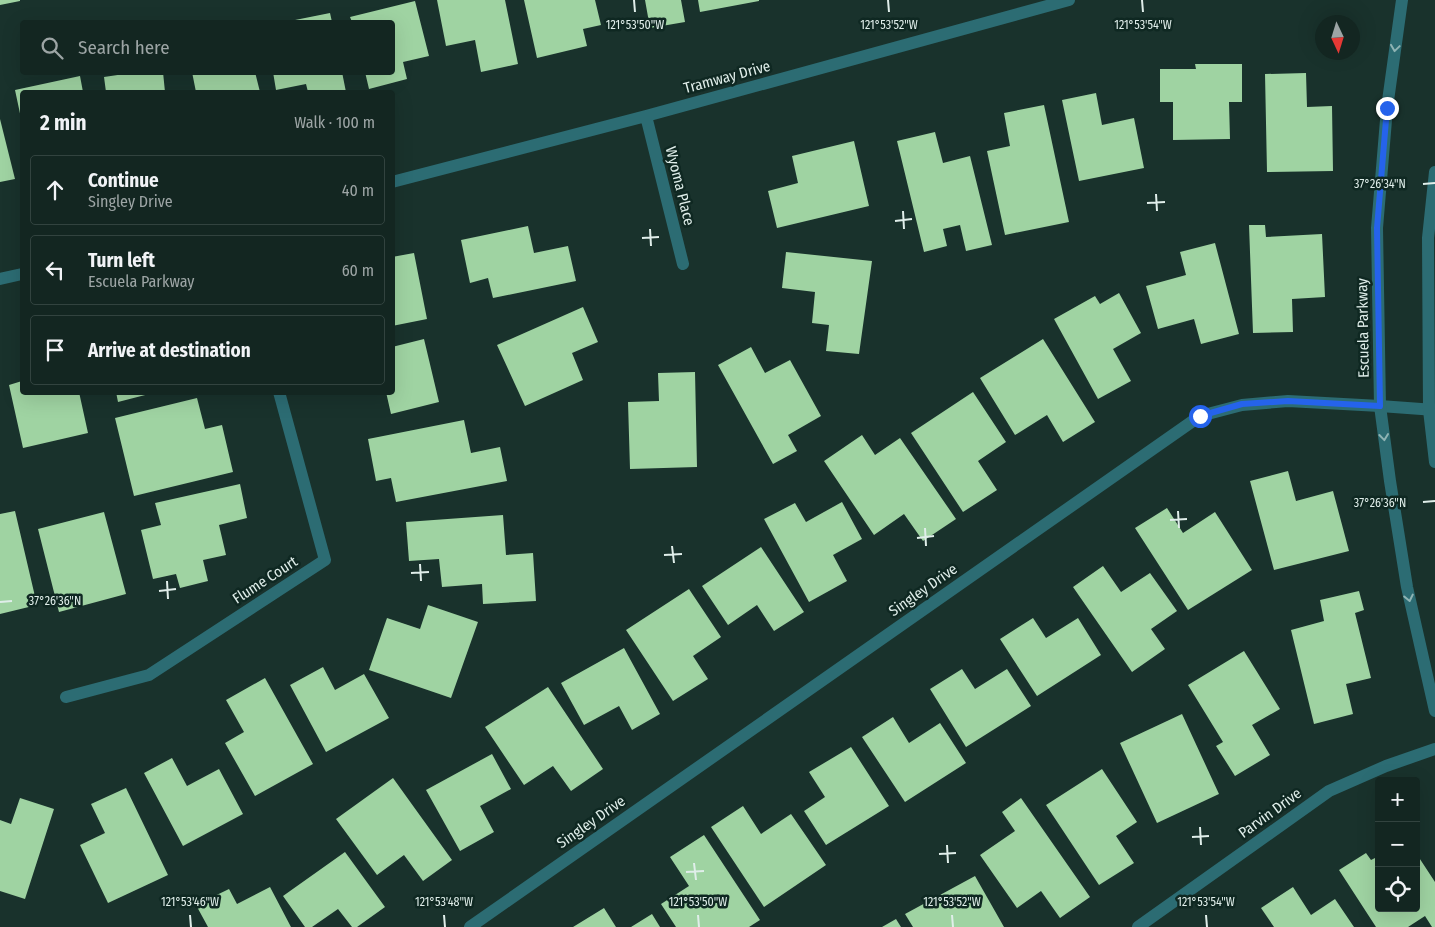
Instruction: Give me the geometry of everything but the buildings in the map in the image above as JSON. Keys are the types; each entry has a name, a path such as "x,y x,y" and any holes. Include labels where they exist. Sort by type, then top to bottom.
{"street":[{"name":"Tramway Drive","path":"395,181 646,116 1069,0"},
{"name":"Escuela Parkway","path":"1402,0 1387,108 1377,228 1380,406 1407,587 1435,711"},
{"name":"Wyoma Place","path":"646,116 683,264"},
{"path":"1435,172 1428,238 1435,462"},
{"path":"0,279 20,274"},
{"name":"Flume Court","path":"66,697 149,675 325,560 280,395"},
{"name":"Singley Drive","path":"470,927 1200,416 1242,404 1288,401 1432,410"},
{"name":"Parvin Drive","path":"1138,927 1329,791 1386,766 1435,749"}],"route":[{"path":"1200,416 1242,404 1288,401 1380,406 1377,228 1387,108"}]}
